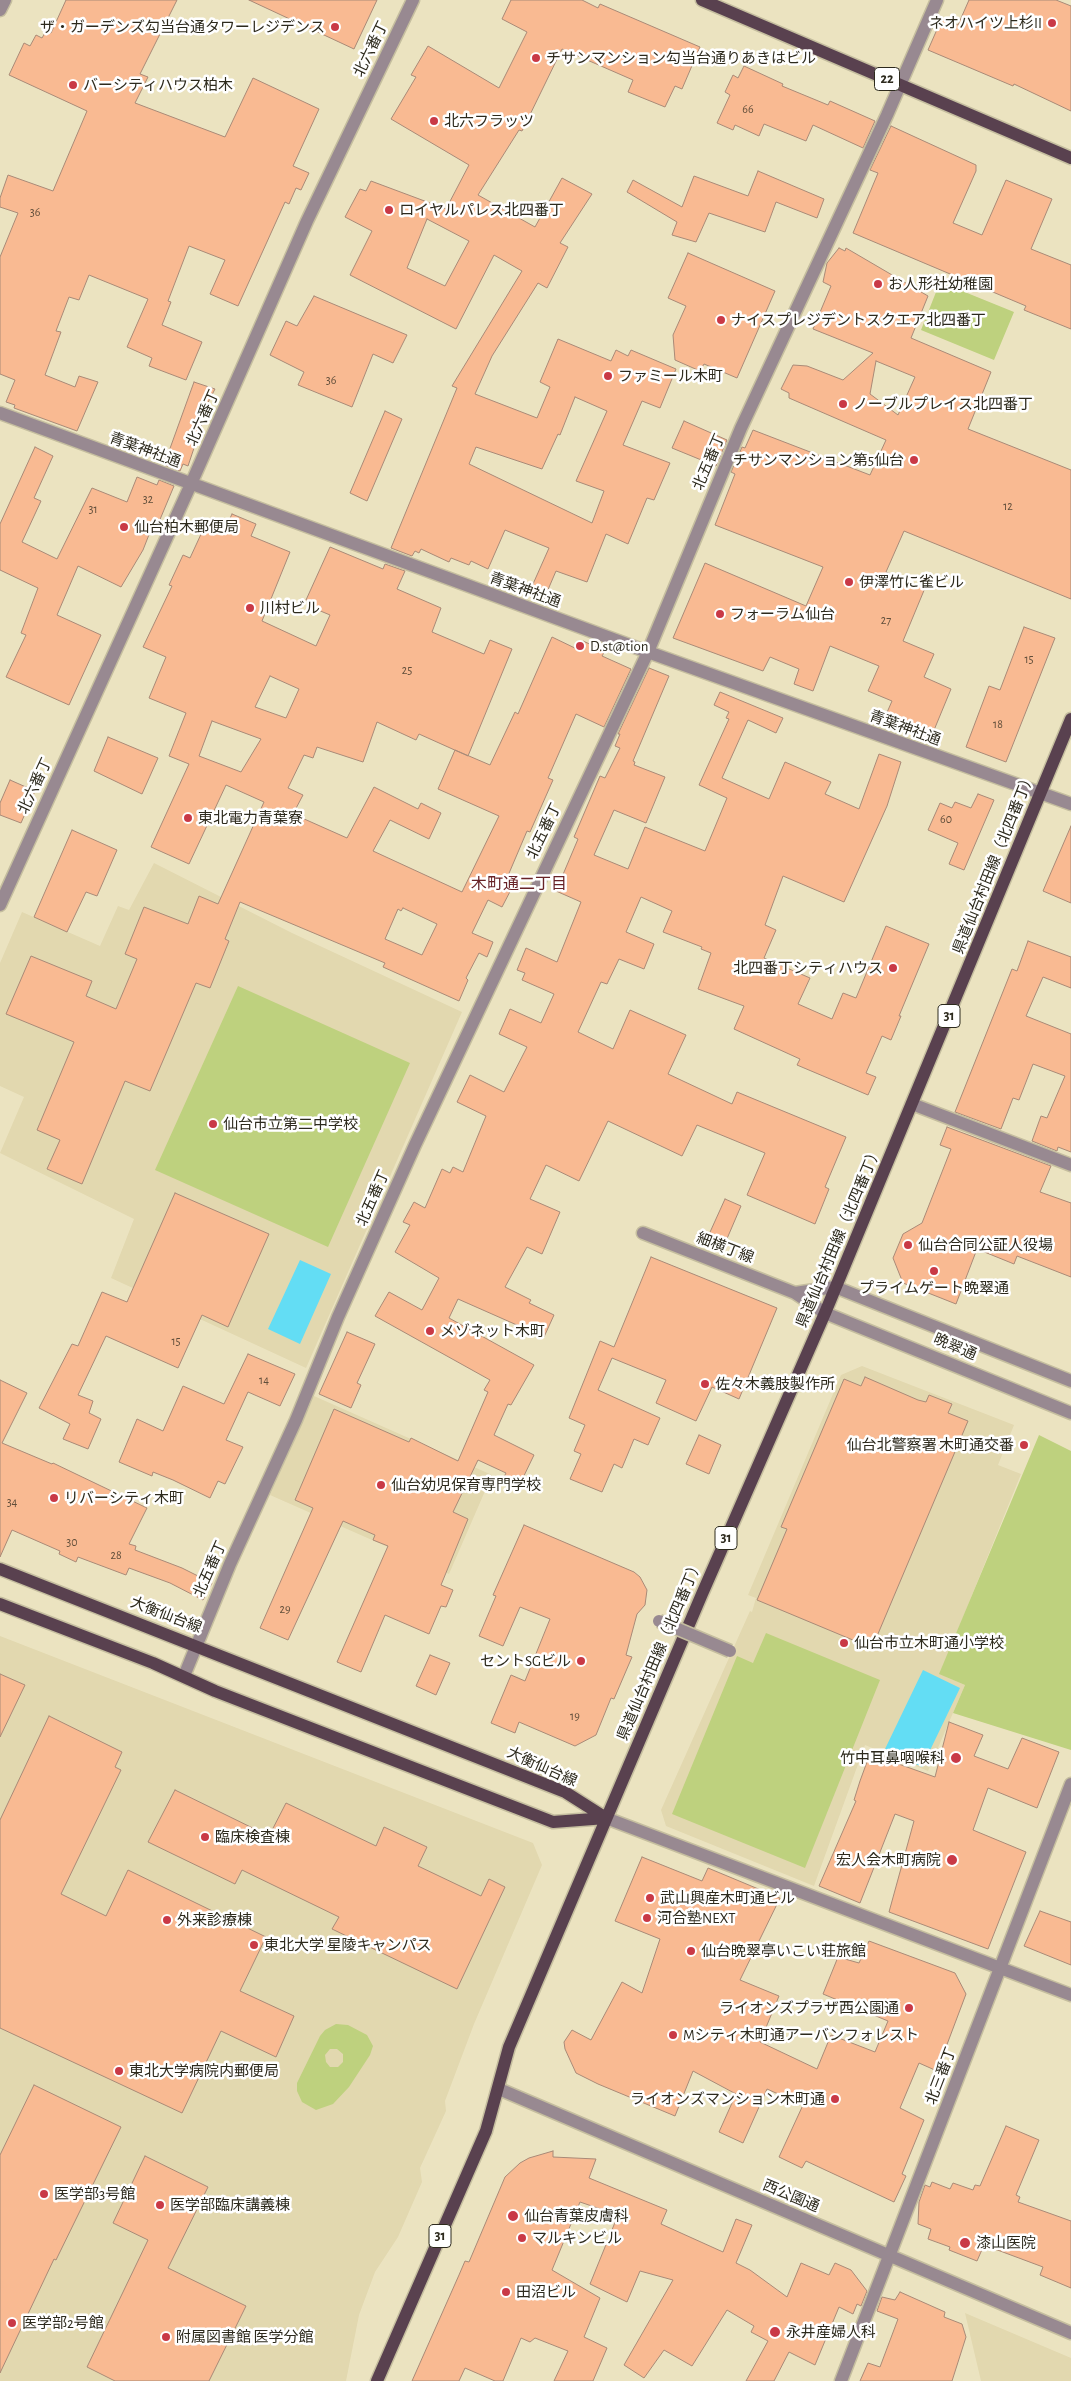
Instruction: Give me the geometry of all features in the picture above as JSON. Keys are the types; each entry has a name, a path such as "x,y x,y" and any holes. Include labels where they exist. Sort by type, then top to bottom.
{"main road":[{"name":"22","path":"702,0 1071,158"},
{"name":"県道仙台村田線（北四番丁）","path":"606,1818 825,1313 1071,719"},
{"name":"大衡仙台線","path":"0,1569 196,1644 565,1792 606,1818"},
{"path":"0,1604 553,1822 606,1818"},
{"name":"31","path":"377,2381 486,2131 509,2047 606,1818"}],"street":[{"path":"0,10 5,0"},
{"name":"北六番丁","path":"0,905 191,484 307,221 413,0"},
{"name":"北五番丁","path":"184,1676 230,1564 296,1420 338,1317 406,1163 648,652 741,428 900,85 937,0"},
{"name":"青葉神社通","path":"0,413 648,652 1071,804"},
{"path":"912,1104 1071,1165"},
{"name":"細横丁線","path":"642,1233 795,1293 825,1313"},
{"path":"795,1293 835,1287"},
{"name":"晩翠通","path":"835,1287 1071,1381"},
{"name":"晩翠通","path":"825,1313 1071,1413"},
{"path":"659,1621 730,1651"},
{"name":"北三番丁","path":"841,2381 1071,1784"},
{"path":"606,1818 1071,1995"},
{"name":"西公園通","path":"499,2089 1071,2333"}],"shaded area":[{"name":"仙台市立第二中学校","path":"154,863 292,933 462,1012 306,1368 111,1278 134,1219 0,1153 24,1097 0,1086 0,963 22,912 100,946 118,906 129,910"},
{"name":"仙台市立木町通小学校","path":"862,1366 1014,1425 998,1465 1021,1474 940,1674 965,1685 928,1771 865,1745 814,1886 666,1826 661,1810 750,1611 752,1612 756,1598 748,1595 841,1375"},
{"name":"仙台幼児保育専門学校","path":"314,1396 492,1475 449,1574 270,1495"},
{"name":"東北大学 星陵キャンパス","path":"0,1636 533,1843 542,1865 474,2024 445,2101 446,2111 420,2168 422,2182 398,2237 375,2272 359,2315 346,2381 0,2381"},
{"path":"965,2313 1071,2358 1071,2381 981,2381"}],"green space":[{"path":"940,282 1014,312 994,360 921,330"},
{"path":"238,986 410,1063 328,1247 155,1170"},
{"path":"1039,1435 1071,1451 1071,1750 953,1713 965,1685 939,1674"},
{"path":"766,1633 880,1680 805,1868 672,1814 737,1656 753,1663"},
{"path":"336,2024 348,2025 367,2035 373,2046 370,2055 349,2087 333,2104 316,2110 302,2102 297,2091 297,2083 320,2036 325,2030","holes":["330,2049 337,2049 343,2054 343,2062 338,2067 330,2067 326,2062 325,2055"]}],"water":[{"path":"300,1260 331,1274 300,1344 268,1329"},
{"path":"923,1670 960,1688 922,1767 885,1749"}],"building":[{"path":"66,0 177,0 140,74 148,77 135,103 225,137 253,78 319,109 293,166 309,173 301,190 296,188 289,204 285,202 238,306 210,294 225,260 189,246 168,301 171,302 162,325 202,342 186,380 149,366 152,358 127,347 148,299 89,275 79,300 69,297 56,331 61,332 45,375 75,387 79,376 98,382 77,431 14,408 15,405 6,402 15,380 0,374 0,257 18,213 0,207 0,198 8,175 53,191 87,111 9,75 24,43 30,46 36,35 42,38 46,31 51,33"},
{"name":"ザ・ガーデンズ勾当台通タワーレジデンス","path":"249,0 377,0 354,49"},
{"path":"511,0 582,0 598,8 600,4 700,47 682,89 675,86 665,107 628,92 633,80 562,49 522,131 519,130 478,195 535,227 562,178 592,194 560,243 568,247 547,288 538,283 492,356 475,394 537,418 550,387 540,382 558,339 611,361 616,350 628,356 631,350 676,369 660,408 642,401 623,445 670,463 654,500 647,498 628,544 606,534 587,582 556,571 544,599 529,593 549,548 505,530 488,569 471,561 469,565 451,558 449,562 421,549 419,553 415,551 412,556 391,548 457,388 452,386 522,271 494,255 456,329 350,275 372,231 345,217 360,189 366,191 371,181 446,209 469,165 391,119 416,77 411,75 428,46 499,88 527,32 502,19","holes":["427,219 469,241 445,286 407,268","575,397 607,411 576,481 604,491 592,523 469,464 476,447 542,469 558,434 560,435"]},
{"path":"969,0 1056,0 1071,6 1071,111 1014,84 1013,86 928,50 942,18 958,25"},
{"path":"744,66 783,84 782,86 828,105 830,101 875,121 863,148 813,125 806,141 764,124 759,136 735,125 733,130 717,123 730,95 725,92 733,75 738,78"},
{"path":"891,126 976,165 976,171 953,223 982,235 1006,180 1052,199 1031,249 1071,265 1071,329 1024,310 1026,306 853,233 878,173 870,170"},
{"path":"758,171 824,199 817,218 776,202 765,232 709,213 696,242 672,235 677,222 627,192 633,180 682,207 694,176 748,196"},
{"path":"839,248 845,251 846,248 928,296 911,338 991,372 968,429 1071,470 1071,599 904,531 886,572 925,588 903,641 934,654 924,677 951,689 932,735 885,717 892,701 868,691 879,666 830,646 813,691 794,684 799,669 770,657 763,671 673,638 705,563 806,606 823,567 715,525 735,474 731,472 742,447 745,448 753,430 870,475 886,440 789,398 789,393 781,389 793,365 807,366 843,380 873,353 813,329 831,286 823,282 827,263","holes":["876,361 915,377 898,415 870,394"]},
{"name":"ナイスプレジデントスクエア北四番丁","path":"688,253 775,291 737,378 704,364 700,371 675,360 673,335 686,306 668,298"},
{"path":"314,296 407,335 393,363 373,354 352,407 298,385 304,372 270,355 286,321 297,326"},
{"path":"194,382 215,389 202,414 205,415 188,466 183,464 180,471 164,465"},
{"path":"385,411 402,419 367,501 350,493"},
{"path":"684,421 727,440 716,466 672,448"},
{"path":"35,447 53,456 34,498 41,501 22,542 57,559 92,488 127,502 137,477 157,485 159,480 174,486 156,529 152,527 143,550 121,587 78,566 57,615 101,635 69,705 6,677 26,635 21,633 38,588 0,570 0,524"},
{"path":"232,514 256,524 251,536 290,552 262,621 316,646 330,615 311,607 313,603 306,600 330,547 383,569 385,564 405,571 397,589 441,608 432,632 484,654 490,640 512,649 468,756 490,765 515,712 518,714 552,637 579,650 583,641 605,651 602,656 631,669 604,727 576,714 548,778 553,780 530,832 527,831 507,878 515,882 502,907 488,900 472,933 493,942 487,957 479,953 466,978 468,980 459,1001 383,967 385,963 240,902 225,939 229,941 210,988 196,983 150,1091 125,1081 82,1184 47,1169 60,1140 37,1130 74,1042 6,1014 31,956 92,981 86,996 116,1009 137,959 125,954 144,907 188,924 199,896 218,904 264,802 226,785 189,864 151,847 189,764 169,756 186,713 149,698 166,657 143,647 172,586 169,585 183,555 190,558 208,519 226,527","holes":["270,676 299,689 286,718 255,707","212,721 261,739 241,772 199,756","377,722 416,740 419,734 455,750 438,789 499,816 462,892 373,851 390,820 429,839 441,813 421,803 418,809 374,787 347,838 293,814 303,795 288,788 304,755 313,758 317,747 363,762","403,908 437,924 422,955 385,939 398,909 401,911"]},
{"path":"1024,627 1055,638 1006,762 966,747 989,686 1000,690"},
{"path":"649,668 669,676 633,761 635,762 634,765 665,777 646,823 614,810 594,855 628,869 645,827 705,851 727,798 699,785 729,719 726,718 729,712 714,705 720,692 783,718 776,733 748,720 722,778 769,799 785,762 831,782 825,794 859,809 879,754 901,762 887,806 844,902 783,876 765,925 776,930 764,958 810,978 798,1004 832,1019 843,993 856,998 886,926 929,944 891,1040 882,1036 866,1073 876,1077 868,1095 797,1065 800,1059 734,1029 744,1006 698,989 711,953 701,949 702,947 663,932 672,911 641,897 626,932 654,944 644,969 619,959 607,984 601,982 578,1032 613,1049 630,1010 686,1035 668,1074 732,1104 737,1092 846,1137 825,1187 829,1189 815,1224 747,1195 765,1153 697,1125 682,1156 608,1121 579,1181 546,1165 530,1199 560,1212 542,1254 527,1247 505,1287 531,1300 529,1303 554,1315 544,1337 458,1299 449,1318 534,1365 511,1405 508,1404 494,1435 534,1455 520,1484 504,1477 506,1473 478,1460 453,1512 468,1519 441,1585 453,1590 446,1607 441,1606 429,1634 385,1615 361,1672 337,1662 388,1546 373,1540 375,1535 343,1521 288,1640 260,1628 313,1508 295,1500 334,1409 409,1442 411,1438 458,1461 488,1392 484,1390 490,1380 375,1316 389,1292 422,1310 439,1278 395,1252 410,1225 403,1222 414,1202 425,1208 442,1169 450,1173 453,1167 463,1172 486,1116 457,1102 470,1075 504,1092 527,1047 499,1034 510,1009 541,1023 554,994 522,980 525,973 517,970 526,948 557,962 581,902 556,891 578,839 574,837 600,776 605,778 620,748 615,746 620,734 618,734"},
{"path":"108,737 158,758 142,794 94,771"},
{"path":"10,780 35,791 21,823 0,815 0,803"},
{"path":"978,794 994,800 964,870 949,864 958,843 928,830 940,803 952,808 955,802 971,808"},
{"path":"1071,826 1071,903 1043,891"},
{"path":"72,830 117,850 97,896 86,892 67,932 34,917"},
{"path":"1028,941 1071,957 1071,988 1043,977 1026,1016 1071,1034 1071,1152 1058,1147 1057,1151 1032,1141 1041,1116 1047,1118 1065,1076 1033,1064 1019,1100 1013,1098 1001,1129 955,1112 1012,969 1017,971"},
{"path":"947,1127 1051,1166 1040,1192 1071,1203 1071,1277 1017,1256 1014,1264 977,1249 956,1304 903,1283 893,1258 903,1234 922,1223 951,1149 940,1145"},
{"path":"175,1193 269,1234 228,1327 202,1315 178,1368 106,1336 78,1395 93,1401 89,1413 101,1419 88,1449 63,1439 70,1424 39,1408 72,1344 78,1346 102,1292 127,1302"},
{"path":"725,1199 741,1206 723,1248 706,1241"},
{"path":"651,1257 777,1308 739,1399 712,1387 696,1421 656,1403 666,1380 612,1358 598,1390 660,1418 648,1445 634,1439 622,1468 614,1464 602,1492 570,1479 581,1454 574,1451 585,1425 569,1418 600,1341 614,1347"},
{"path":"347,1332 375,1344 357,1383 361,1385 351,1408 319,1394"},
{"path":"248,1354 295,1374 280,1406 248,1392 226,1440 243,1447 225,1484 218,1481 210,1498 153,1472 152,1476 119,1462 137,1419 163,1431 183,1386 224,1404"},
{"path":"865,1377 918,1400 926,1402 929,1395 952,1404 948,1413 968,1421 872,1648 757,1600 787,1529 781,1527 844,1379 861,1386"},
{"path":"0,1380 27,1393 2,1443 53,1463 147,1508 129,1544 136,1546 135,1550 182,1568 212,1583 203,1600 170,1583 129,1568 126,1575 78,1557 76,1562 59,1554 60,1551 12,1530 0,1557"},
{"path":"699,1435 721,1445 709,1474 686,1464"},
{"path":"524,1525 634,1572 640,1577 647,1590 645,1605 637,1614 626,1655 632,1657 614,1699 611,1698 596,1735 575,1746 519,1722 515,1733 491,1723 511,1675 525,1681 550,1619 520,1607 503,1646 479,1636 496,1596 493,1595"},
{"path":"430,1655 450,1663 436,1695 416,1686"},
{"path":"0,1674 25,1685 0,1737"},
{"name":"外来診療棟","path":"49,1716 122,1752 115,1767 121,1770 61,1894 106,1916 128,1870 266,1937 240,1991 294,2016 276,2057 221,2031 182,2113 0,2028 0,1820"},
{"path":"949,1722 983,1735 974,1756 1008,1769 1022,1738 1059,1752 1037,1808 988,1788 973,1830 1026,1852 988,1949 889,1912 914,1821 895,1814 860,1903 819,1886 856,1801 854,1800 871,1751 894,1760 893,1762 935,1777"},
{"path":"175,1790 269,1836 286,1803 376,1846 384,1827 427,1847 418,1866 481,1896 489,1879 505,1887 457,1989 332,1929 339,1917 242,1870 235,1884 148,1842"},
{"path":"642,1857 702,1881 708,1868 780,1898 740,1980 779,1996 760,2042 817,2069 831,2035 875,2052 888,2021 823,1994 838,1957 859,1963 869,1941 955,1973 966,1994 937,2071 919,2063 900,2108 924,2120 902,2174 906,2176 894,2202 806,2161 802,2168 779,2157 803,2105 767,2089 743,2143 719,2132 736,2094 693,2071 675,2116 576,2073 565,2049 564,2042 572,2030 591,2040 622,1982 642,1993 660,1939 615,1921"},
{"path":"1040,1911 1071,1922 1071,1965 1024,1946"},
{"name":"医学部3号館","path":"34,2085 121,2127 56,2260 54,2259 0,2373 0,2155"},
{"path":"1006,2126 1039,2140 1016,2195 1020,2197 1018,2202 1071,2221 1071,2288 1040,2275 1043,2267 984,2245 977,2261 949,2250 950,2247 928,2239 931,2229 918,2224 919,2202 925,2185 930,2187 932,2182 950,2189 953,2183 973,2190 975,2185 980,2186"},
{"path":"553,2151 553,2157 596,2159 589,2178 667,2210 661,2224 723,2252 736,2219 752,2225 736,2263 750,2270 787,2297 801,2263 829,2275 835,2263 851,2270 867,2291 861,2306 857,2304 853,2314 839,2307 815,2365 789,2352 774,2381 746,2381 768,2341 751,2332 754,2326 727,2310 692,2366 664,2350 644,2378 624,2365 673,2280 640,2271 627,2302 590,2284 618,2215 580,2202 552,2270 600,2298 584,2337 607,2348 593,2381 554,2381 568,2351 535,2338 530,2342 521,2338 503,2381 495,2381 465,2368 459,2381 412,2381 465,2261 469,2262 505,2177 520,2163 529,2158"},
{"name":"附属図書館 医学分館","path":"145,2156 208,2187 168,2268 246,2306 209,2381 115,2381 87,2367 148,2240 113,2223"},
{"path":"900,2292 945,2312 944,2317 962,2324 966,2337 952,2381 860,2381 868,2363 880,2367 898,2319 877,2311 882,2297 895,2300"}],"place":[{"name":"ネオハイツ上杉II","path":"1052,23"},
{"name":"ザ・ガーデンズ勾当台通タワーレジデンス","path":"335,27"},
{"name":"チサンマンション勾当台通りあきはビル","path":"536,58"},
{"name":"バーシティハウス柏木","path":"73,85"},
{"name":"北六フラッツ","path":"434,121"},
{"name":"ロイヤルパレス北四番丁","path":"389,210"},
{"name":"お人形社幼稚園","path":"878,284"},
{"name":"ナイスプレジデントスクエア北四番丁","path":"721,320"},
{"name":"ファミール木町","path":"608,376"},
{"name":"ノーブルプレイス北四番丁","path":"843,404"},
{"name":"チサンマンション第5仙台","path":"914,460"},
{"name":"仙台柏木郵便局","path":"124,527"},
{"name":"伊澤竹に雀ビル","path":"849,582"},
{"name":"川村ビル","path":"250,608"},
{"name":"フォーラム仙台","path":"720,614"},
{"name":"D.st@tion","path":"580,646"},
{"name":"東北電力青葉寮","path":"188,818"},
{"name":"北四番丁シティハウス","path":"893,968"},
{"name":"仙台市立第二中学校","path":"213,1124"},
{"name":"仙台合同公証人役場","path":"908,1245"},
{"name":"プライムゲート晩翠通","path":"934,1271"},
{"name":"メゾネット木町","path":"430,1331"},
{"name":"佐々木義肢製作所","path":"705,1384"},
{"name":"仙台北警察署 木町通交番","path":"1024,1445"},
{"name":"仙台幼児保育専門学校","path":"381,1485"},
{"name":"リバーシティ木町","path":"54,1498"},
{"name":"仙台市立木町通小学校","path":"844,1643"},
{"name":"セントSGビル","path":"581,1661"},
{"name":"竹中耳鼻咽喉科","path":"956,1758"},
{"name":"臨床検査棟","path":"205,1837"},
{"name":"宏人会木町病院","path":"952,1860"},
{"name":"武山興産木町通ビル","path":"650,1898"},
{"name":"河合塾NEXT","path":"647,1918"},
{"name":"外来診療棟","path":"167,1920"},
{"name":"東北大学 星陵キャンパス","path":"254,1945"},
{"name":"仙台晩翠亭いこい荘旅館","path":"691,1951"},
{"name":"ライオンズプラザ西公園通","path":"909,2008"},
{"name":"Mシティ木町通アーバンフォレスト","path":"673,2035"},
{"name":"東北大学病院内郵便局","path":"119,2071"},
{"name":"ライオンズマンション木町通","path":"835,2099"},
{"name":"医学部3号館","path":"44,2194"},
{"name":"医学部臨床講義棟","path":"160,2205"},
{"name":"仙台青葉皮膚科","path":"513,2216"},
{"name":"マルキンビル","path":"522,2238"},
{"name":"漆山医院","path":"965,2243"},
{"name":"田沼ビル","path":"506,2292"},
{"name":"医学部2号館","path":"12,2323"},
{"name":"永井産婦人科","path":"775,2332"},
{"name":"附属図書館 医学分館","path":"166,2337"}],"district":[{"name":"木町通二丁目","path":"519,884"}]}
